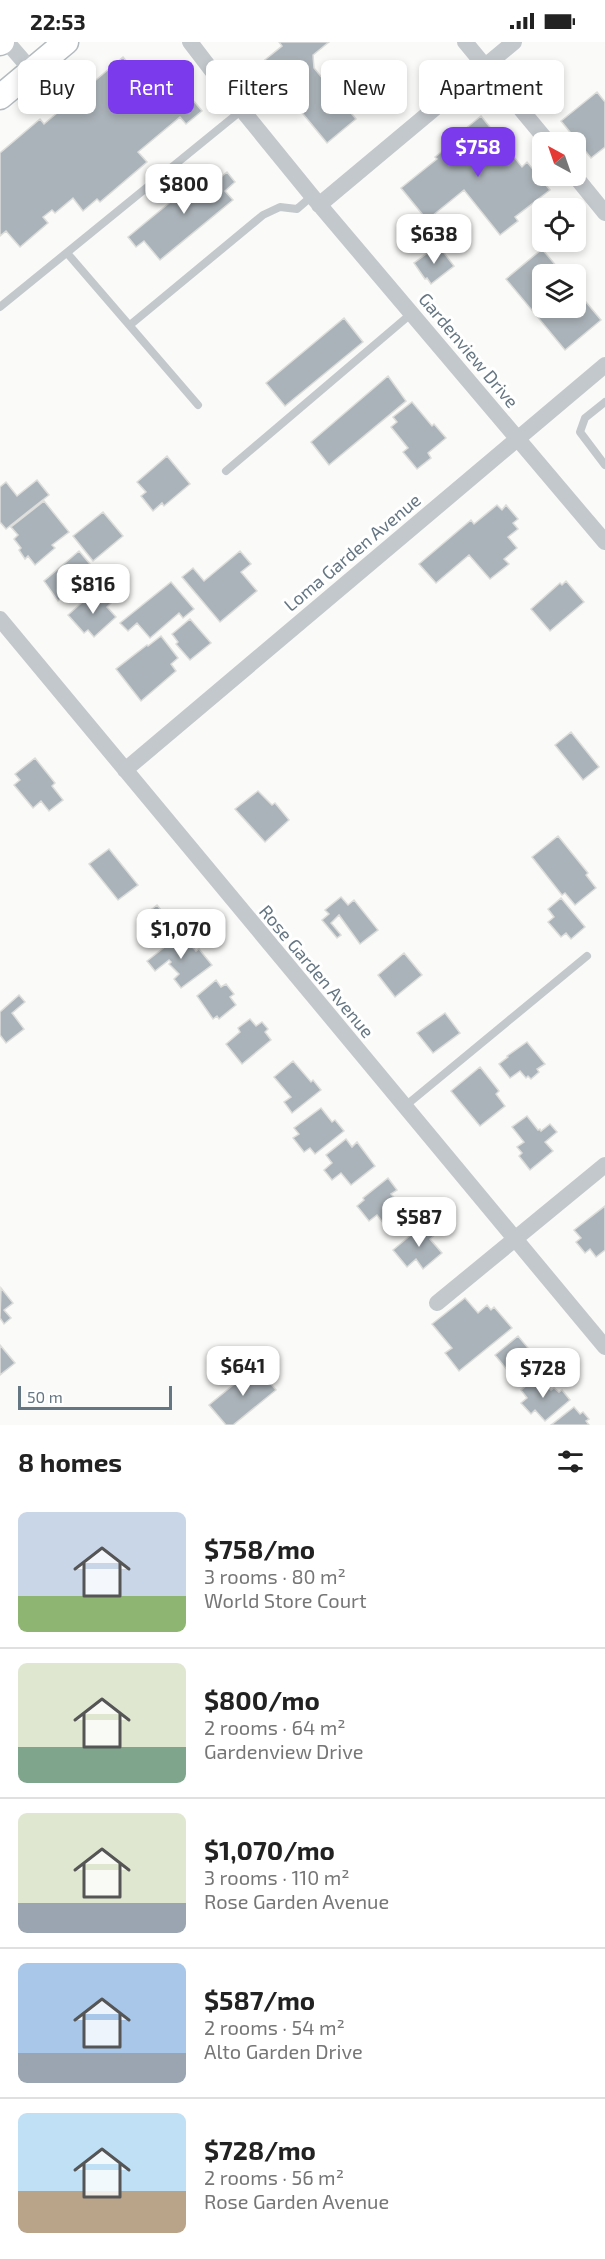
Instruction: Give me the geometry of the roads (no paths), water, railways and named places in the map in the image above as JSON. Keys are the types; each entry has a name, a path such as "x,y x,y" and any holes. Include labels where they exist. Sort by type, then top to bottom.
{"main road":[{"path":"45,60 66,42"},
{"path":"0,97 18,82"}],"street":[{"path":"7,42 23,60"},
{"name":"Gardenview Drive","path":"190,42 206,63"},
{"path":"465,42 481,60"},
{"path":"492,60 514,42"},
{"name":"Gardenview Drive","path":"244,114 605,542"},
{"path":"316,201 425,114"},
{"path":"525,114 540,132"},
{"path":"583,186 605,213"},
{"name":"Loma Garden Avenue","path":"125,770 605,364"},
{"name":"Rose Garden Avenue","path":"0,619 605,1347"},
{"path":"437,1303 605,1165"}],"lane":[{"path":"0,307 238,114"},
{"path":"130,326 263,215 280,207 297,209 316,201"},
{"path":"67,253 198,405"},
{"path":"226,471 412,313"},
{"path":"605,402 585,418 580,432 605,465"},
{"path":"404,1107 587,956"}]}
